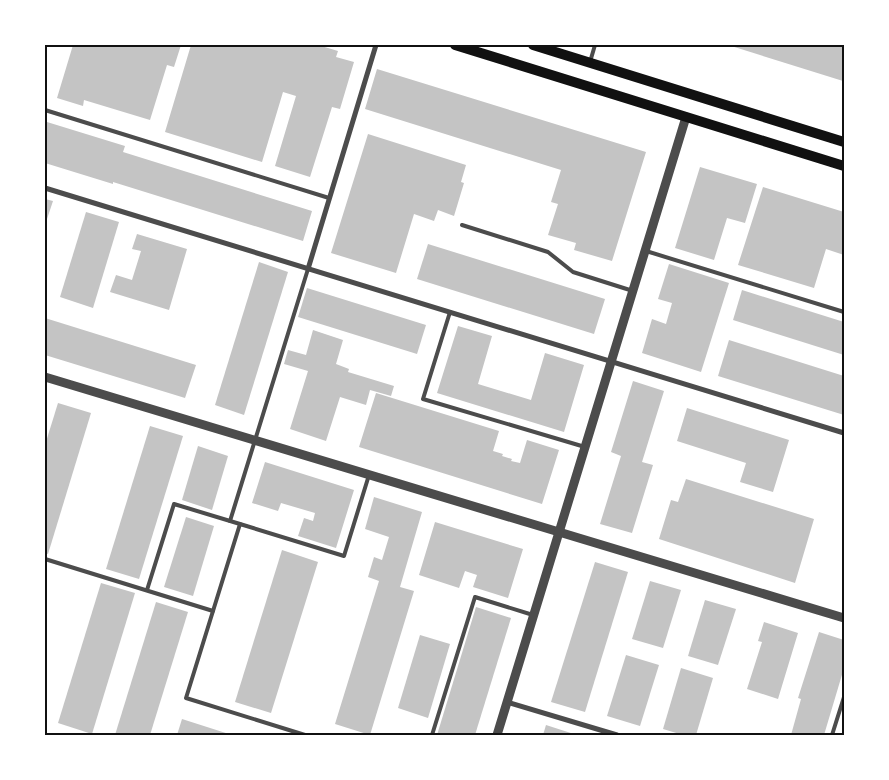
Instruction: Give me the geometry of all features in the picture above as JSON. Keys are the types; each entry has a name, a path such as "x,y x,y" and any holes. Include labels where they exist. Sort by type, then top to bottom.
{"main road":[{"path":"455,45 844,166"},
{"path":"534,45 844,142"}],"street":[{"path":"308,269 376,45"},
{"path":"497,735 686,117"},
{"path":"45,188 844,433"},
{"path":"45,377 844,618"},
{"path":"507,702 603,733 617,735"}],"lane":[{"path":"590,62 595,45"},
{"path":"45,110 330,198"},
{"path":"462,225 548,252 573,272 633,291"},
{"path":"645,251 844,312"},
{"path":"230,521 308,269"},
{"path":"450,312 423,398 585,448"},
{"path":"147,590 174,504 344,556 369,475"},
{"path":"240,524 186,698 306,735"},
{"path":"45,559 213,610"},
{"path":"432,735 475,597 533,616"},
{"path":"832,735 844,697"}],"building":[{"path":"73,45 181,45 174,67 167,65 150,120 84,100 83,106 57,98"},
{"path":"191,45 318,45 338,51 336,57 354,62 340,109 332,107 310,177 275,166 296,96 283,92 262,162 165,132"},
{"path":"728,45 844,45 844,78 843,81"},
{"path":"377,69 646,152 612,261 574,250 576,243 548,235 558,204 551,202 561,170 365,109"},
{"path":"47,122 125,146 123,152 312,211 303,241 45,163 45,127"},
{"path":"368,134 466,165 461,182 464,183 454,216 438,210 434,221 414,214 396,273 331,253"},
{"path":"700,167 757,184 745,223 727,218 714,260 675,248"},
{"path":"763,187 844,212 844,255 826,249 814,288 738,265"},
{"path":"45,199 53,201 45,225"},
{"path":"86,212 119,222 93,308 60,297"},
{"path":"137,234 187,249 169,310 110,292 116,275 132,280 141,251 132,249"},
{"path":"428,244 605,299 594,334 417,279"},
{"path":"259,262 288,272 244,415 215,405"},
{"path":"669,264 729,283 701,372 642,353 652,319 666,324 672,303 658,299"},
{"path":"307,288 426,325 417,354 298,317"},
{"path":"742,290 844,322 844,355 733,320"},
{"path":"45,318 196,365 185,398 45,355"},
{"path":"458,326 492,336 478,384 531,400 545,353 584,365 564,432 437,393"},
{"path":"313,330 343,340 336,364 349,369 348,372 394,386 391,396 370,390 366,405 340,397 326,441 290,429 308,371 284,364 288,350 306,355"},
{"path":"729,340 844,376 844,415 718,376"},
{"path":"633,381 664,391 642,462 653,465 632,533 600,524 621,456 611,452"},
{"path":"376,393 499,431 493,451 512,459 511,461 520,463 527,440 559,450 542,504 359,447"},
{"path":"58,403 91,413 48,554 45,553 45,445"},
{"path":"687,408 789,440 773,492 740,482 746,463 677,441"},
{"path":"150,426 183,436 139,579 106,569"},
{"path":"198,446 228,456 212,510 182,500"},
{"path":"265,462 354,490 336,548 298,536 304,518 313,521 315,513 281,503 278,511 252,503"},
{"path":"686,479 814,519 795,583 659,539 671,500 678,502"},
{"path":"374,497 422,512 400,587 414,591 370,735 335,724 379,581 368,577 374,557 382,560 389,537 365,529"},
{"path":"186,517 214,526 193,596 164,587"},
{"path":"435,522 523,549 508,598 473,587 477,575 465,571 459,588 419,575"},
{"path":"282,550 318,562 271,713 235,702"},
{"path":"595,562 628,572 585,712 551,702"},
{"path":"650,581 681,590 663,648 632,639"},
{"path":"101,583 135,593 92,734 58,723"},
{"path":"705,600 736,609 718,665 688,656"},
{"path":"156,602 188,612 150,735 115,735"},
{"path":"476,607 511,618 475,735 437,735"},
{"path":"764,622 798,633 778,699 747,689 762,642 758,641"},
{"path":"819,632 844,640 844,668 824,735 791,735 801,699 798,698"},
{"path":"420,635 450,644 428,718 398,708"},
{"path":"626,655 659,665 640,726 607,716"},
{"path":"681,668 713,678 696,735 683,735 663,729"},
{"path":"182,719 232,735 177,735"},
{"path":"546,725 577,735 543,735"}]}
